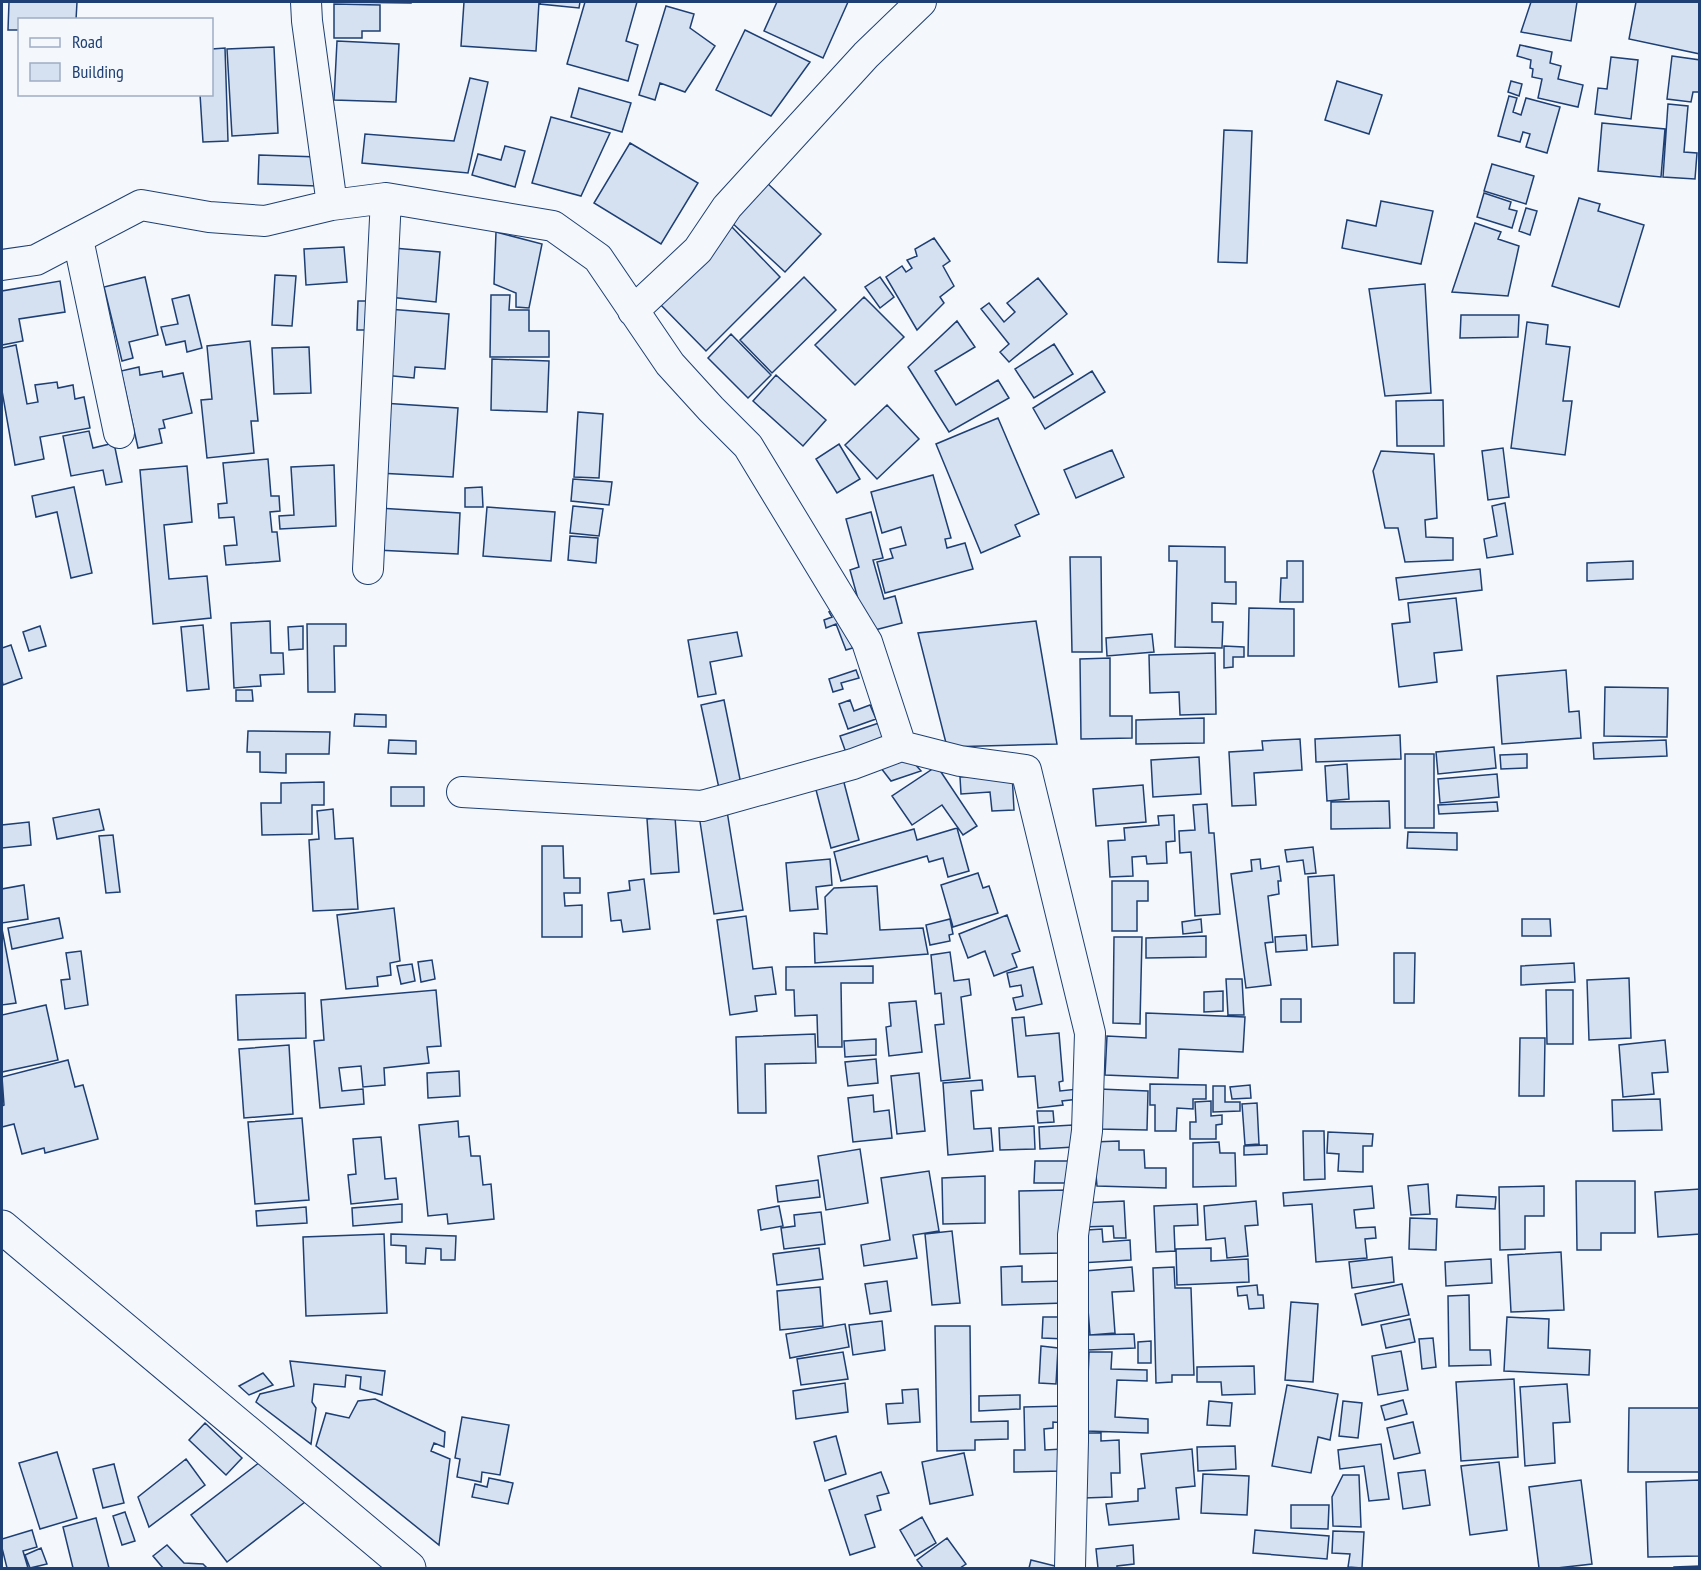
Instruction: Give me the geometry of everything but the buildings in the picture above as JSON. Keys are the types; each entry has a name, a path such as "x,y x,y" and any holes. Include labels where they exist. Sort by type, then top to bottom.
{"street":[{"path":"306,2 332,205"},
{"path":"633,311 698,249 727,207 866,55 921,2"},
{"path":"368,569 386,198"},
{"path":"2,265 36,260 141,205 209,217 265,221 332,205 386,198 552,226 598,258 670,364 748,446 867,642 901,746"},
{"path":"78,240 119,433"},
{"path":"462,792 702,806 853,764 901,746 960,761 1026,770 1090,1033 1087,1131 1073,1235 1073,1441 1070,1569"},
{"path":"2,1227 409,1569"}]}
